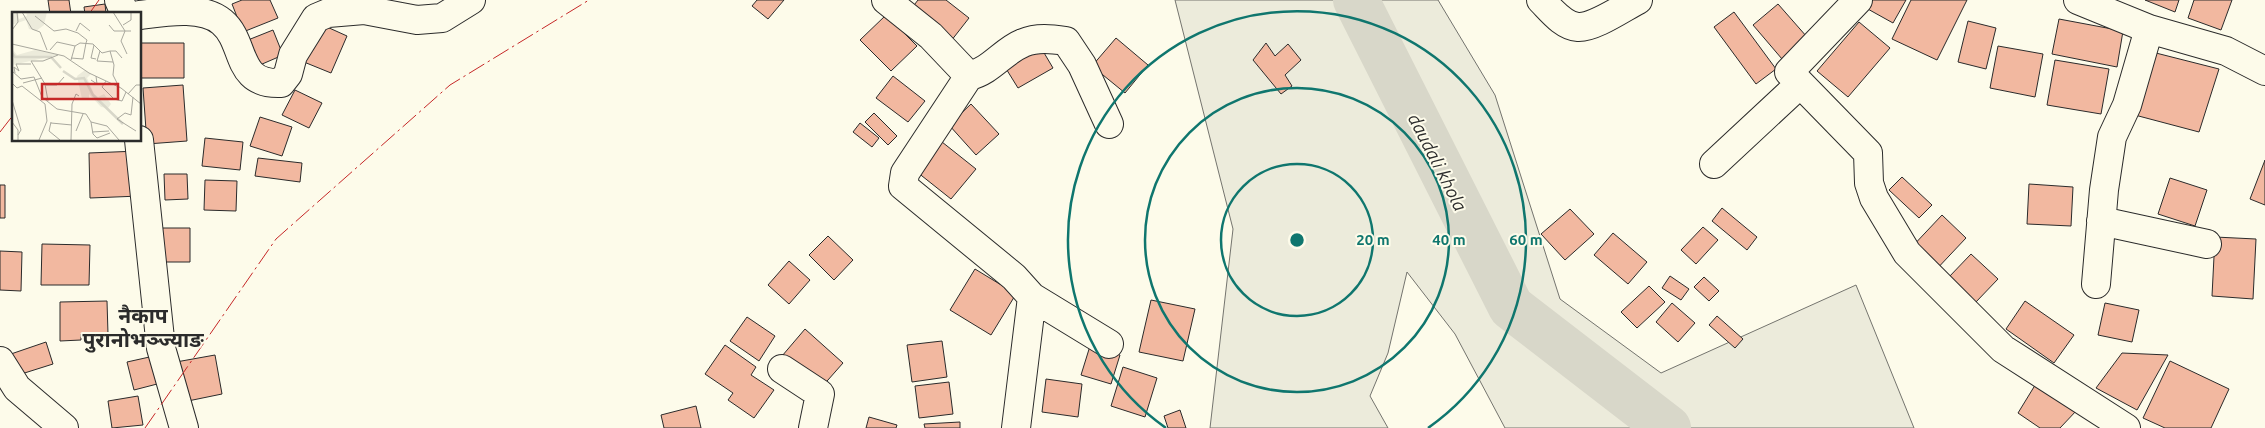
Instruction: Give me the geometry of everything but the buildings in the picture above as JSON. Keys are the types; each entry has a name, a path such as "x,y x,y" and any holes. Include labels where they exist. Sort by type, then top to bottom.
{"street":[{"path":"120,0 124,12"},
{"path":"141,15 160,13 206,14 223,22 246,68 266,84 281,83 288,74 293,55 316,18 328,14 364,10 417,20 442,18 471,0"},
{"path":"886,0 931,36 969,76"},
{"path":"1541,0 1562,20 1578,27 1596,22 1638,0"},
{"path":"1858,0 1789,72 1868,153 1869,183 1874,198 1907,253 2003,349 2126,428"},
{"path":"2078,0 2149,29 2226,51 2265,71"},
{"path":"2096,284 2101,221 2112,137 2126,105 2149,29"},
{"path":"1109,124 1082,65 1066,41 1045,38 1023,43 980,74 969,76 904,173 903,186 1014,277 1032,297 1109,344"},
{"path":"1714,164 1800,84"},
{"path":"139,141 161,348 184,428"},
{"path":"2101,221 2207,244"},
{"path":"1016,428 1032,297"},
{"path":"0,361 17,388 64,428"},
{"path":"782,369 820,394 813,428"}],"shaded area":[{"path":"1175,0 1438,0 1495,95 1560,299 1661,373 1856,285 1914,428 1505,428 1455,334 1407,272 1388,353 1370,396 1388,428 1210,428 1233,229"}],"waterway":[{"name":"daudali khola","path":"1356,0 1511,307 1668,428"}],"power":[{"path":"90,12 99,0"},
{"path":"145,428 276,239 450,85 589,0"},
{"path":"0,132 12,117"}],"district":[{"name":"नैकाप पुरानोभञ्ज्याङ","path":"143,327"}]}
